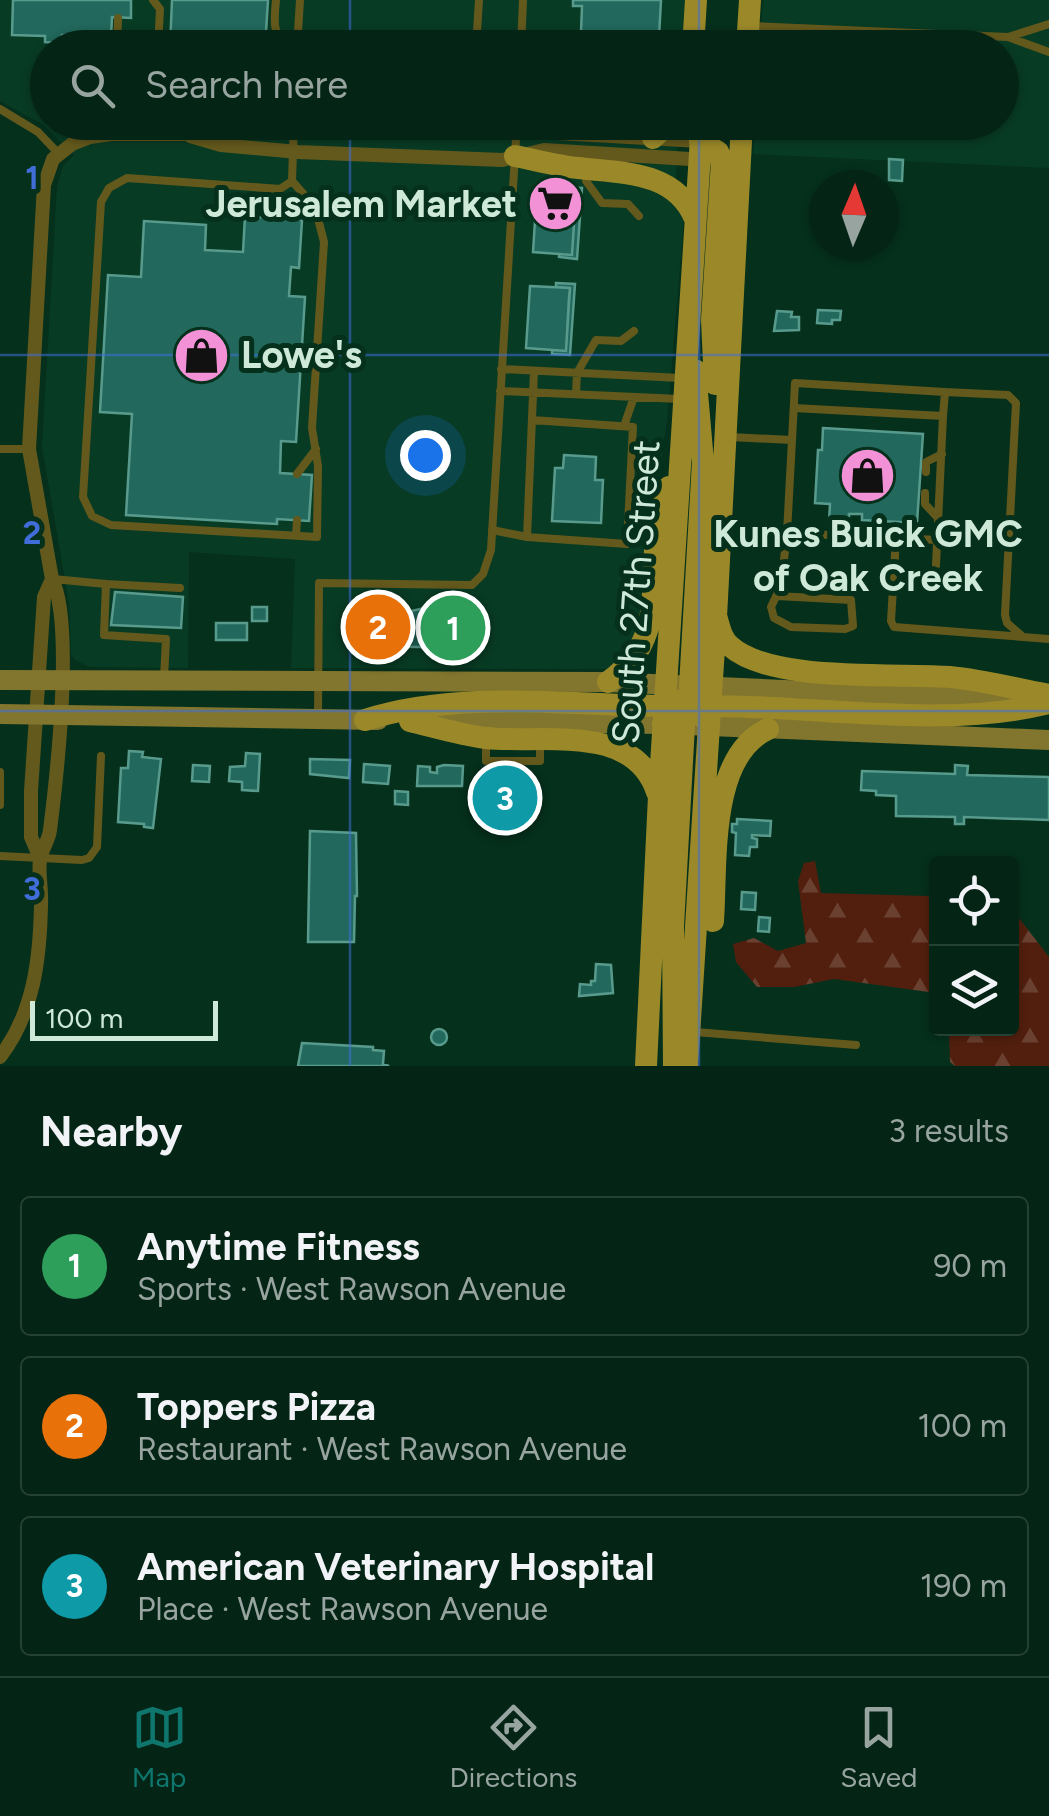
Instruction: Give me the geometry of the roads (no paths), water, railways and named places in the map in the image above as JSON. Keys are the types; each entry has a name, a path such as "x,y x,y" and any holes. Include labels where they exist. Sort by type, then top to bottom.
{"main road":[{"path":"694,30 696,0"},
{"path":"707,30 709,0"},
{"path":"748,30 750,0"},
{"name":"South 27th Street","path":"688,1066 687,705 680,450 696,223 713,149"},
{"name":"South 27th Street","path":"646,1066 659,796 716,616 725,437 713,149"},
{"path":"514,156 628,172 676,190 688,204 696,223"},
{"path":"674,1066 673,927 703,462 698,386 690,347"},
{"path":"608,682 632,664 647,637 654,602 659,518 680,450"},
{"path":"716,616 721,635 735,650 774,666 953,677 1049,700"},
{"path":"0,680 608,682 768,729 1049,740"},
{"path":"366,720 397,710 469,703 687,705 936,714 1020,710 1049,700"},
{"path":"410,721 486,738 687,705"},
{"path":"0,714 410,721 540,730 625,753 642,764 659,796"},
{"path":"690,1032 713,926 721,807 727,779 743,746 768,729"}],"street":[{"path":"40,858 50,835 64,621 60,595 52,579 29,449 44,184 47,170 59,154 83,140"},
{"path":"207,140 292,152 502,160 544,150 713,149"},
{"path":"689,140 713,149"},
{"path":"0,1057 25,1016 36,970 42,904 40,858 30,836 44,596 52,579"}],"lane":[{"path":"153,0 160,9 159,30"},
{"path":"274,30 276,0"},
{"path":"299,30 300,0"},
{"path":"477,30 479,0"},
{"path":"522,30 523,0"},
{"path":"118,18 118,30"},
{"path":"1019,34 1049,24"},
{"path":"1019,41 1049,52"},
{"path":"0,110 30,127"},
{"path":"46,140 59,154"},
{"path":"292,182 280,189 127,178 109,188 101,202 83,497 92,516 111,525 317,536 319,484 312,428 324,242 315,207 292,182 293,140"},
{"path":"318,719 318,583 472,585 483,574 492,530 515,140"},
{"path":"586,169 586,181 602,203 628,204 639,216"},
{"path":"576,394 577,373 596,340 620,341 634,331"},
{"path":"501,370 577,373 684,389"},
{"path":"527,537 534,371"},
{"path":"777,596 851,600 852,626 845,629 784,625 772,613 786,557 795,383 1008,395 1016,403 1005,615 1011,628 1023,637"},
{"path":"500,390 634,397 684,389"},
{"path":"936,565 945,392"},
{"path":"624,426 634,397"},
{"path":"794,408 944,416"},
{"path":"492,530 527,537 627,544 634,427 532,420"},
{"path":"725,437 792,440"},
{"path":"0,448 29,449"},
{"path":"297,474 316,449"},
{"path":"926,472 926,462 942,454"},
{"path":"925,493 924,504 939,518"},
{"path":"296,536 297,520"},
{"path":"788,532 938,540"},
{"path":"896,538 894,627 1049,638"},
{"path":"52,579 180,588"},
{"path":"106,584 104,635 166,639 164,682"},
{"path":"0,856 82,860 93,854 97,847 102,756"},
{"path":"0,772 0,806"},
{"path":"690,1032 856,1045"}],"place":[{"name":"Jerusalem Market","path":"556,204"},
{"name":"Lowe's","path":"202,355"},
{"name":"Kunes Buick GMC of Oak Creek","path":"868,476"},
{"name":"Toppers Pizza","path":"378,627"},
{"name":"Anytime Fitness","path":"453,628"},
{"name":"American Veterinary Hospital","path":"505,798"}]}
